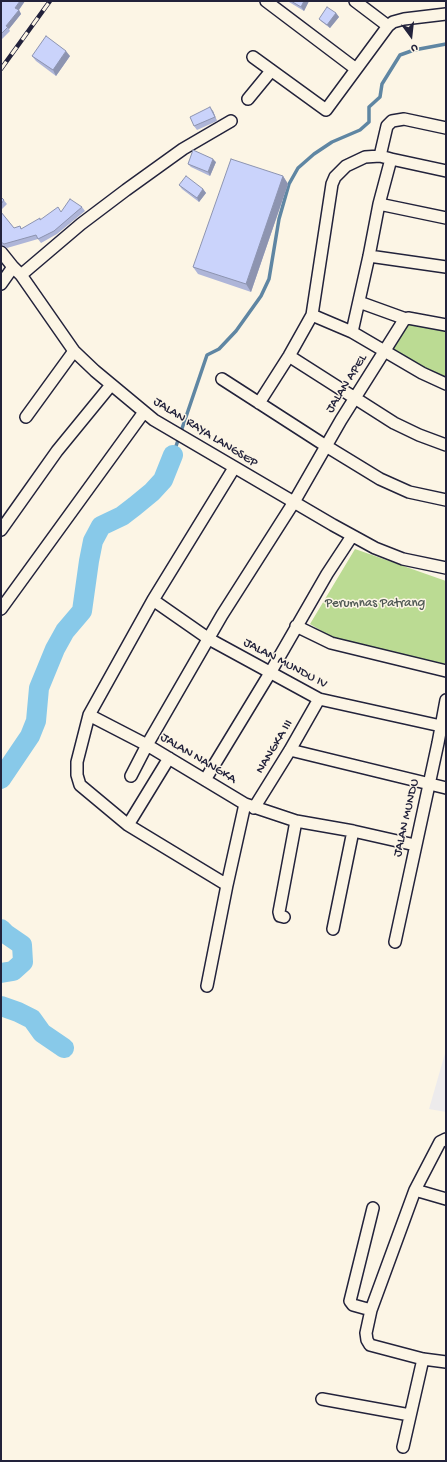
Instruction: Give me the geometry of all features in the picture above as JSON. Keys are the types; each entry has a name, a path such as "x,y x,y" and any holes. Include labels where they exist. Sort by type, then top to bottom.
{"street":[{"path":"266,1 356,69"},
{"path":"355,1 388,26"},
{"path":"253,58 326,110 388,26 398,20 446,14"},
{"path":"248,99 271,71"},
{"path":"352,332 379,204 385,158 387,126 392,120 404,119 446,128"},
{"path":"21,276 80,224 138,181 183,149 231,121"},
{"path":"259,403 289,356 312,315 332,184 335,177 346,166 370,156 446,171"},
{"path":"379,204 446,218"},
{"name":"JALAN RAYA LANGSEP","path":"1,252 21,276 74,351 95,372 144,412 161,424 234,468 375,548 403,559 446,568"},
{"path":"369,256 446,267"},
{"path":"1,284 13,267"},
{"path":"359,302 406,319 446,325"},
{"path":"312,315 352,332 422,373 446,384"},
{"name":"JALAN APEL","path":"294,502 384,351 406,319"},
{"path":"26,417 74,351"},
{"path":"289,356 394,423 419,435 446,445"},
{"path":"222,379 380,479 409,492 446,500"},
{"path":"1,530 57,450 111,385"},
{"path":"1,609 144,412"},
{"path":"227,885 128,825 80,785 77,775 77,762 89,715 153,600 234,468"},
{"name":"JALAN NANGKA","path":"294,502 222,614 147,745 249,806 296,821 353,831 415,845"},
{"path":"204,780 270,673 296,626 352,536"},
{"name":"JALAN MUNDU IV","path":"153,600 209,639 319,699 441,726"},
{"path":"296,626 331,643 446,670"},
{"name":"NANGKA III","path":"207,986 227,885 249,806 290,750 319,699"},
{"name":"JALAN MUNDU","path":"395,942 415,845 430,783 442,744 441,726 446,700"},
{"path":"89,715 147,745 131,776"},
{"path":"290,750 446,788"},
{"path":"128,825 169,758"},
{"path":"284,917 280,916 279,912 296,821"},
{"path":"333,929 353,831"},
{"path":"446,1139 440,1142 415,1190 371,1310 366,1333 367,1340 370,1345 423,1359 446,1362"},
{"path":"415,1190 446,1199"},
{"path":"371,1310 353,1305 350,1301 373,1208"},
{"path":"403,1447 423,1359"},
{"path":"322,1399 410,1415"}],"shaded area":[{"path":"446,1050 446,1112 429,1109"}],"green space":[{"path":"407,318 446,325 446,383 385,351"},
{"name":"Perumnas Patrang","path":"355,549 446,581 446,664 342,643 310,624"}],"building":[{"path":"1,1 20,1 15,8 19,10 6,26 8,27 1,34"},
{"path":"291,1 304,1 301,7"},
{"path":"327,7 336,13 327,25 319,19"},
{"path":"46,36 66,51 53,70 32,56"},
{"path":"210,107 215,117 194,126 190,117"},
{"path":"193,150 213,159 208,172 188,164"},
{"path":"231,159 283,176 246,284 193,267"},
{"path":"186,176 203,189 197,198 179,185"},
{"path":"1,197 4,200 1,204"},
{"path":"70,199 82,207 54,231 38,239 36,235 4,244 1,242 1,212 14,228 20,226 21,229 40,218 40,220 58,207 61,212"}],"waterway":[{"path":"173,455 207,355 219,349 236,331 261,296 269,279 279,219 289,184 298,168 314,154 332,142 360,130 369,122 369,107 380,97 382,84 400,55 414,50 446,44"},
{"path":"1,779 30,736 36,721 39,688 55,649 65,631 82,611 93,541 101,526 122,516 152,492 163,480 173,455"},
{"path":"1,929 22,945 23,962 13,971 1,973"},
{"path":"1,1006 32,1019 42,1033 64,1048"}],"railway":[{"path":"1,69 50,1"}]}
